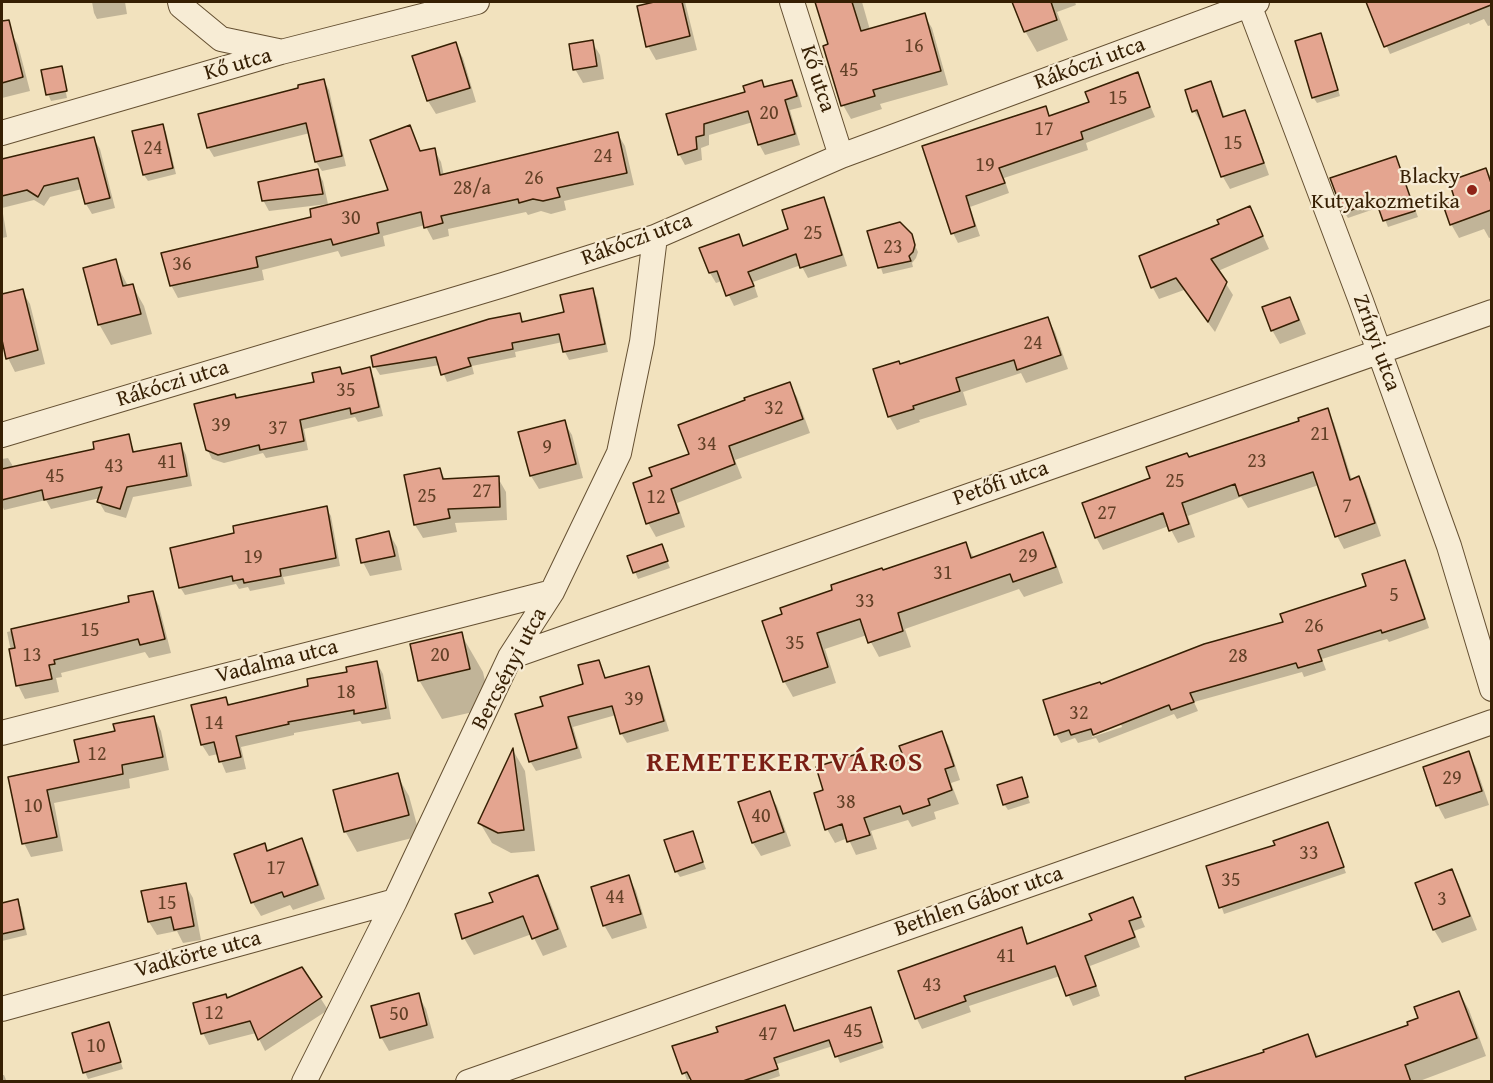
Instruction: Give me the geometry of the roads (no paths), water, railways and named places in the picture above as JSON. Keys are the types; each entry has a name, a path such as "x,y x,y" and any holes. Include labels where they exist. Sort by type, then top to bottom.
{"street":[{"path":"180,2 181,6 221,39 281,52"},
{"name":"Kő utca","path":"2,133 281,52 477,2"},
{"name":"Kő utca","path":"792,2 841,156"},
{"name":"Rákóczi utca","path":"2,435 480,292 655,237 841,156 1252,2"},
{"name":"Zrínyi utca","path":"1252,2 1449,546 1491,688"},
{"name":"Bercsényi utca","path":"304,1082 395,901 510,657 552,592 619,453 642,342 655,237"},
{"name":"Petőfi utca","path":"510,657 1491,312"},
{"name":"Vadalma utca","path":"2,733 552,592"},
{"name":"Bethlen Gábor utca","path":"468,1082 1491,722"},
{"name":"Vadkörte utca","path":"2,1009 395,901"}],"place":[{"name":"Blacky Kutyakozmetika","path":"1472,190"}],"district":[{"name":"REMETEKERTVÁROS","path":"785,764"}]}
